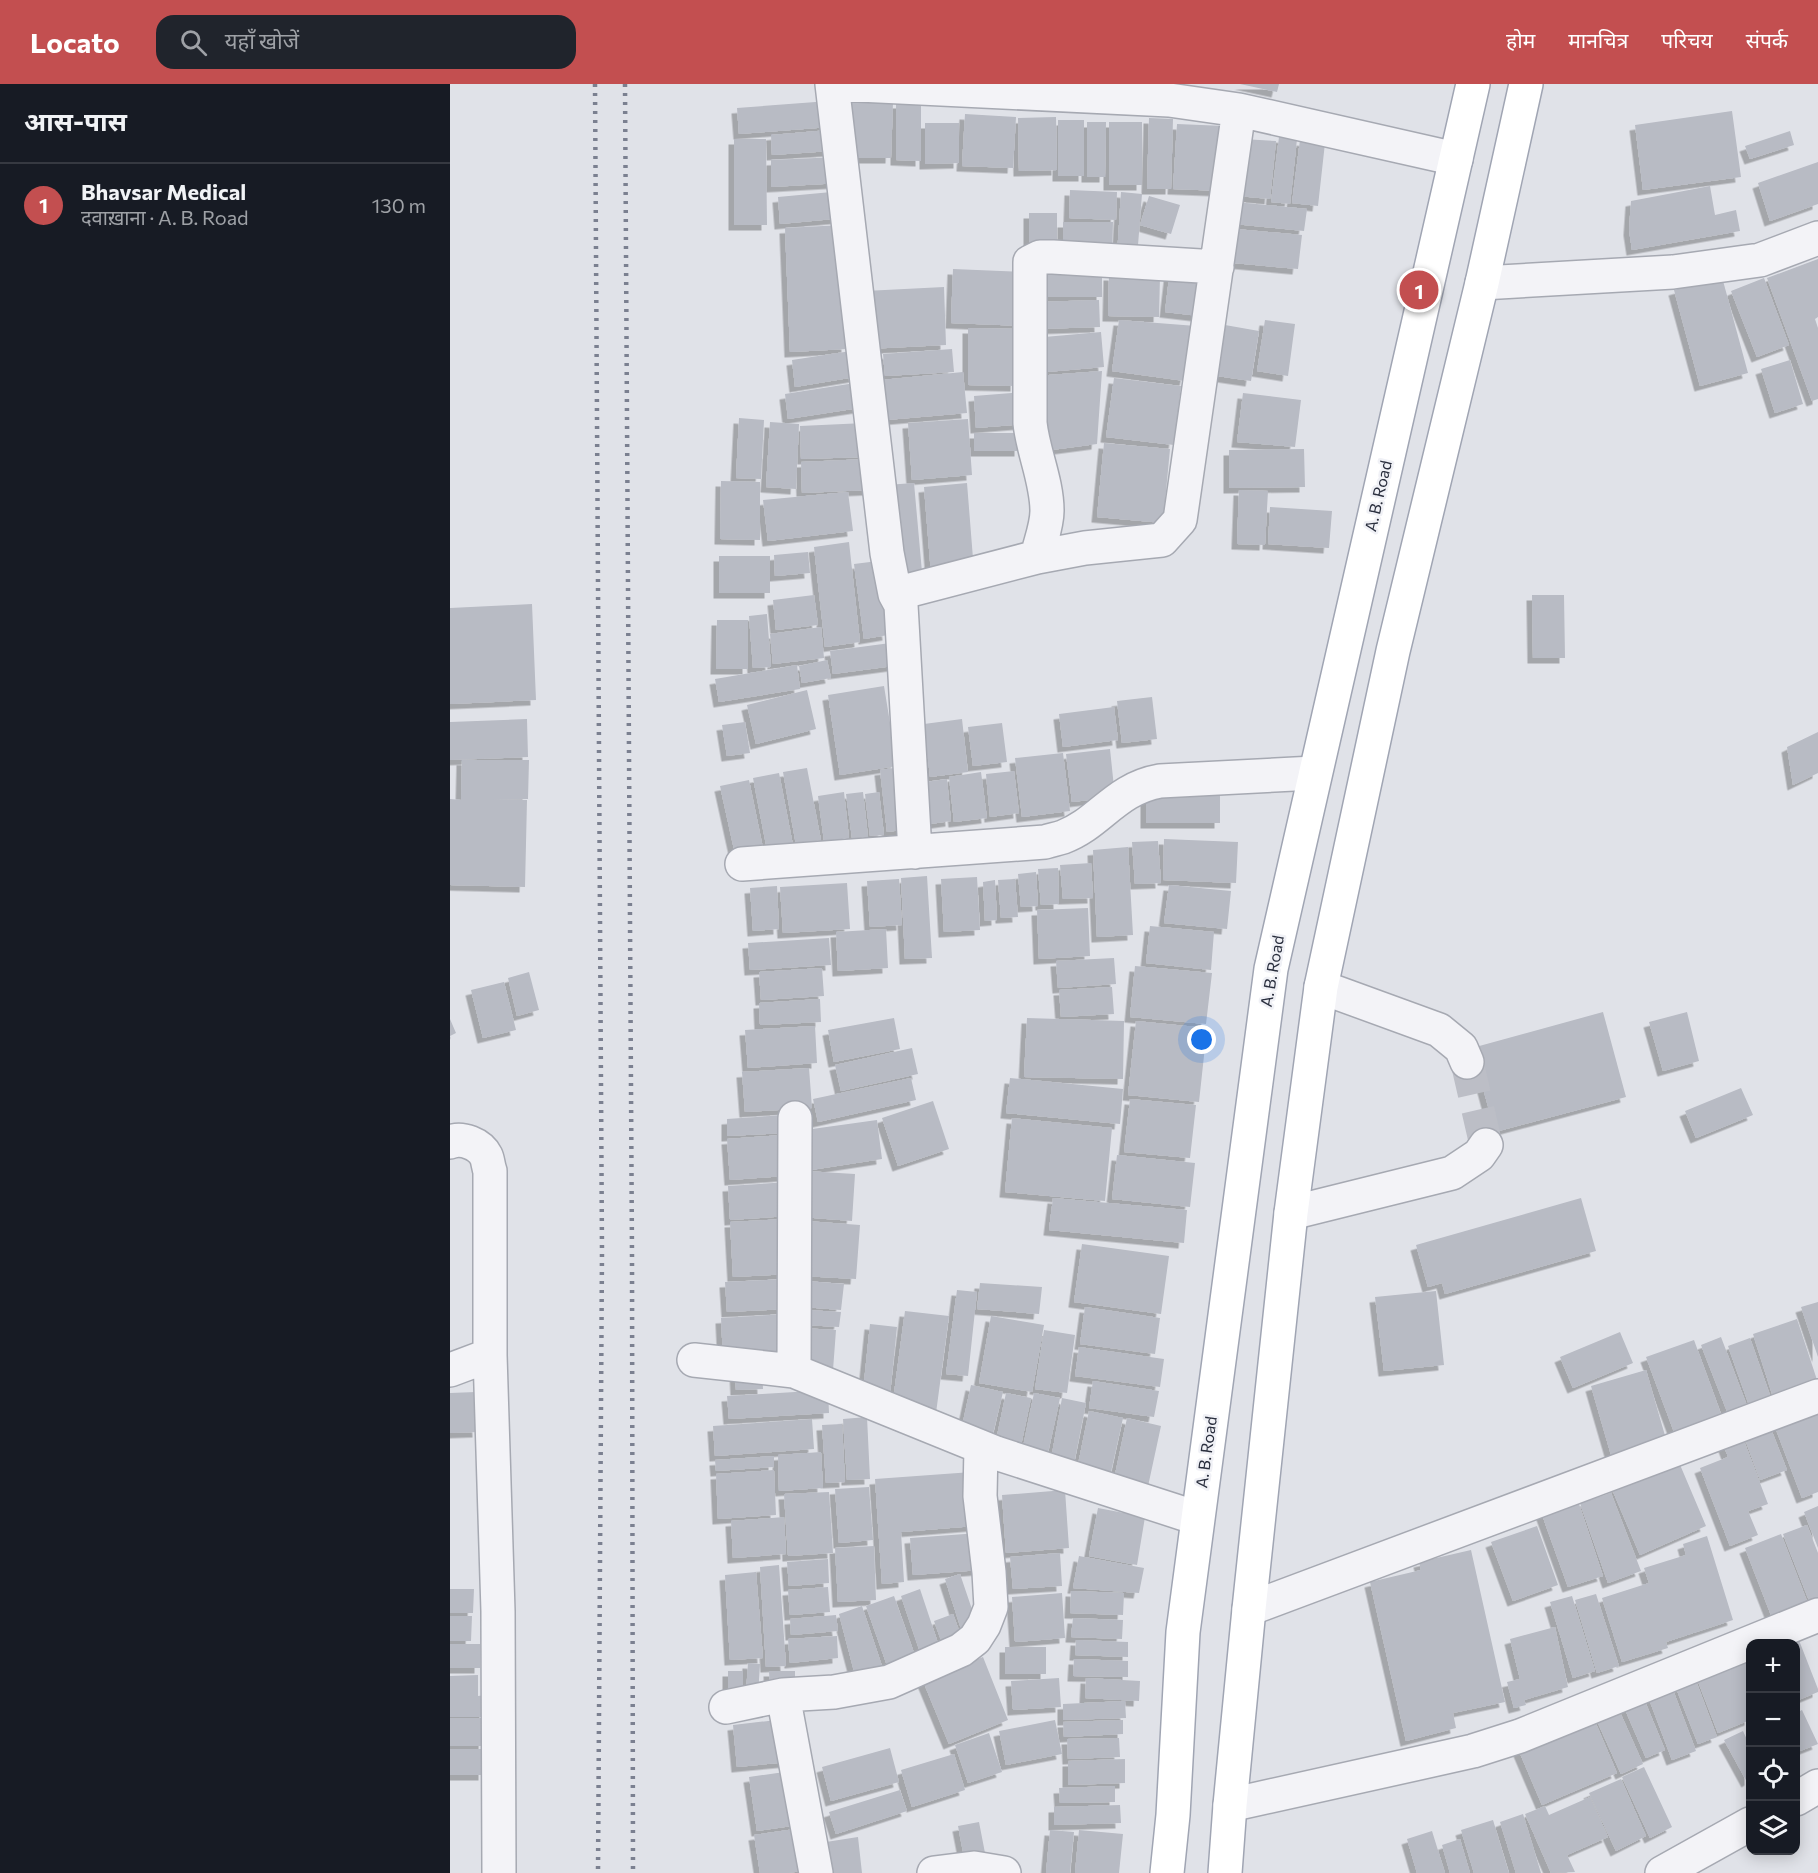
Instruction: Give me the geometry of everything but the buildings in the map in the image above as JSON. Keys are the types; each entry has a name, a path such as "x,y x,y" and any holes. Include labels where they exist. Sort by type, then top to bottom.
{"main road":[{"name":"A. B. Road","path":"1167,1873 1173,1815 1183,1632 1271,969 1473,84"},
{"path":"1226,1873 1230,1805 1249,1609 1291,1213 1321,987 1393,651 1482,284 1526,84"}],"street":[{"path":"832,84 887,553 895,594 901,605 915,852"},
{"path":"837,84 1169,100 1239,110 1456,159"},
{"path":"895,594 1037,557 1085,548 1162,540 1180,520 1239,110"},
{"path":"1482,284 1673,272 1760,260 1818,238"},
{"path":"1037,557 1047,512 1042,475 1032,442 1030,423 1030,262 1040,257 1053,257 1216,267"},
{"path":"742,864 1045,842 1064,837 1115,800 1145,784 1160,781 1314,773"},
{"path":"1321,987 1439,1030 1461,1048 1467,1062"},
{"path":"794,1371 795,1119"},
{"path":"450,1142 456,1140 472,1143 485,1154 490,1171 490,1355 498,1611 500,1873"},
{"path":"1291,1213 1452,1173 1479,1155 1486,1145"},
{"path":"450,1370 490,1355"},
{"path":"694,1360 794,1371 981,1447 1197,1518"},
{"path":"1249,1609 1818,1396"},
{"path":"726,1707 783,1695 834,1692 889,1682 961,1650 975,1639 991,1607 980,1496 981,1447"},
{"path":"1230,1805 1473,1751 1520,1736 1818,1615"},
{"path":"783,1695 816,1873"},
{"path":"1800,1797 1818,1786"},
{"path":"1662,1873 1746,1826"},
{"path":"934,1873 974,1868 1004,1873"}],"tunnel":[{"path":"1467,1062 1486,1145"}],"railway":[{"path":"595,84 602,1252 598,1873"},
{"path":"625,84 633,1873"}],"place":[{"name":"Bhavsar Medical","path":"1419,290"}]}
